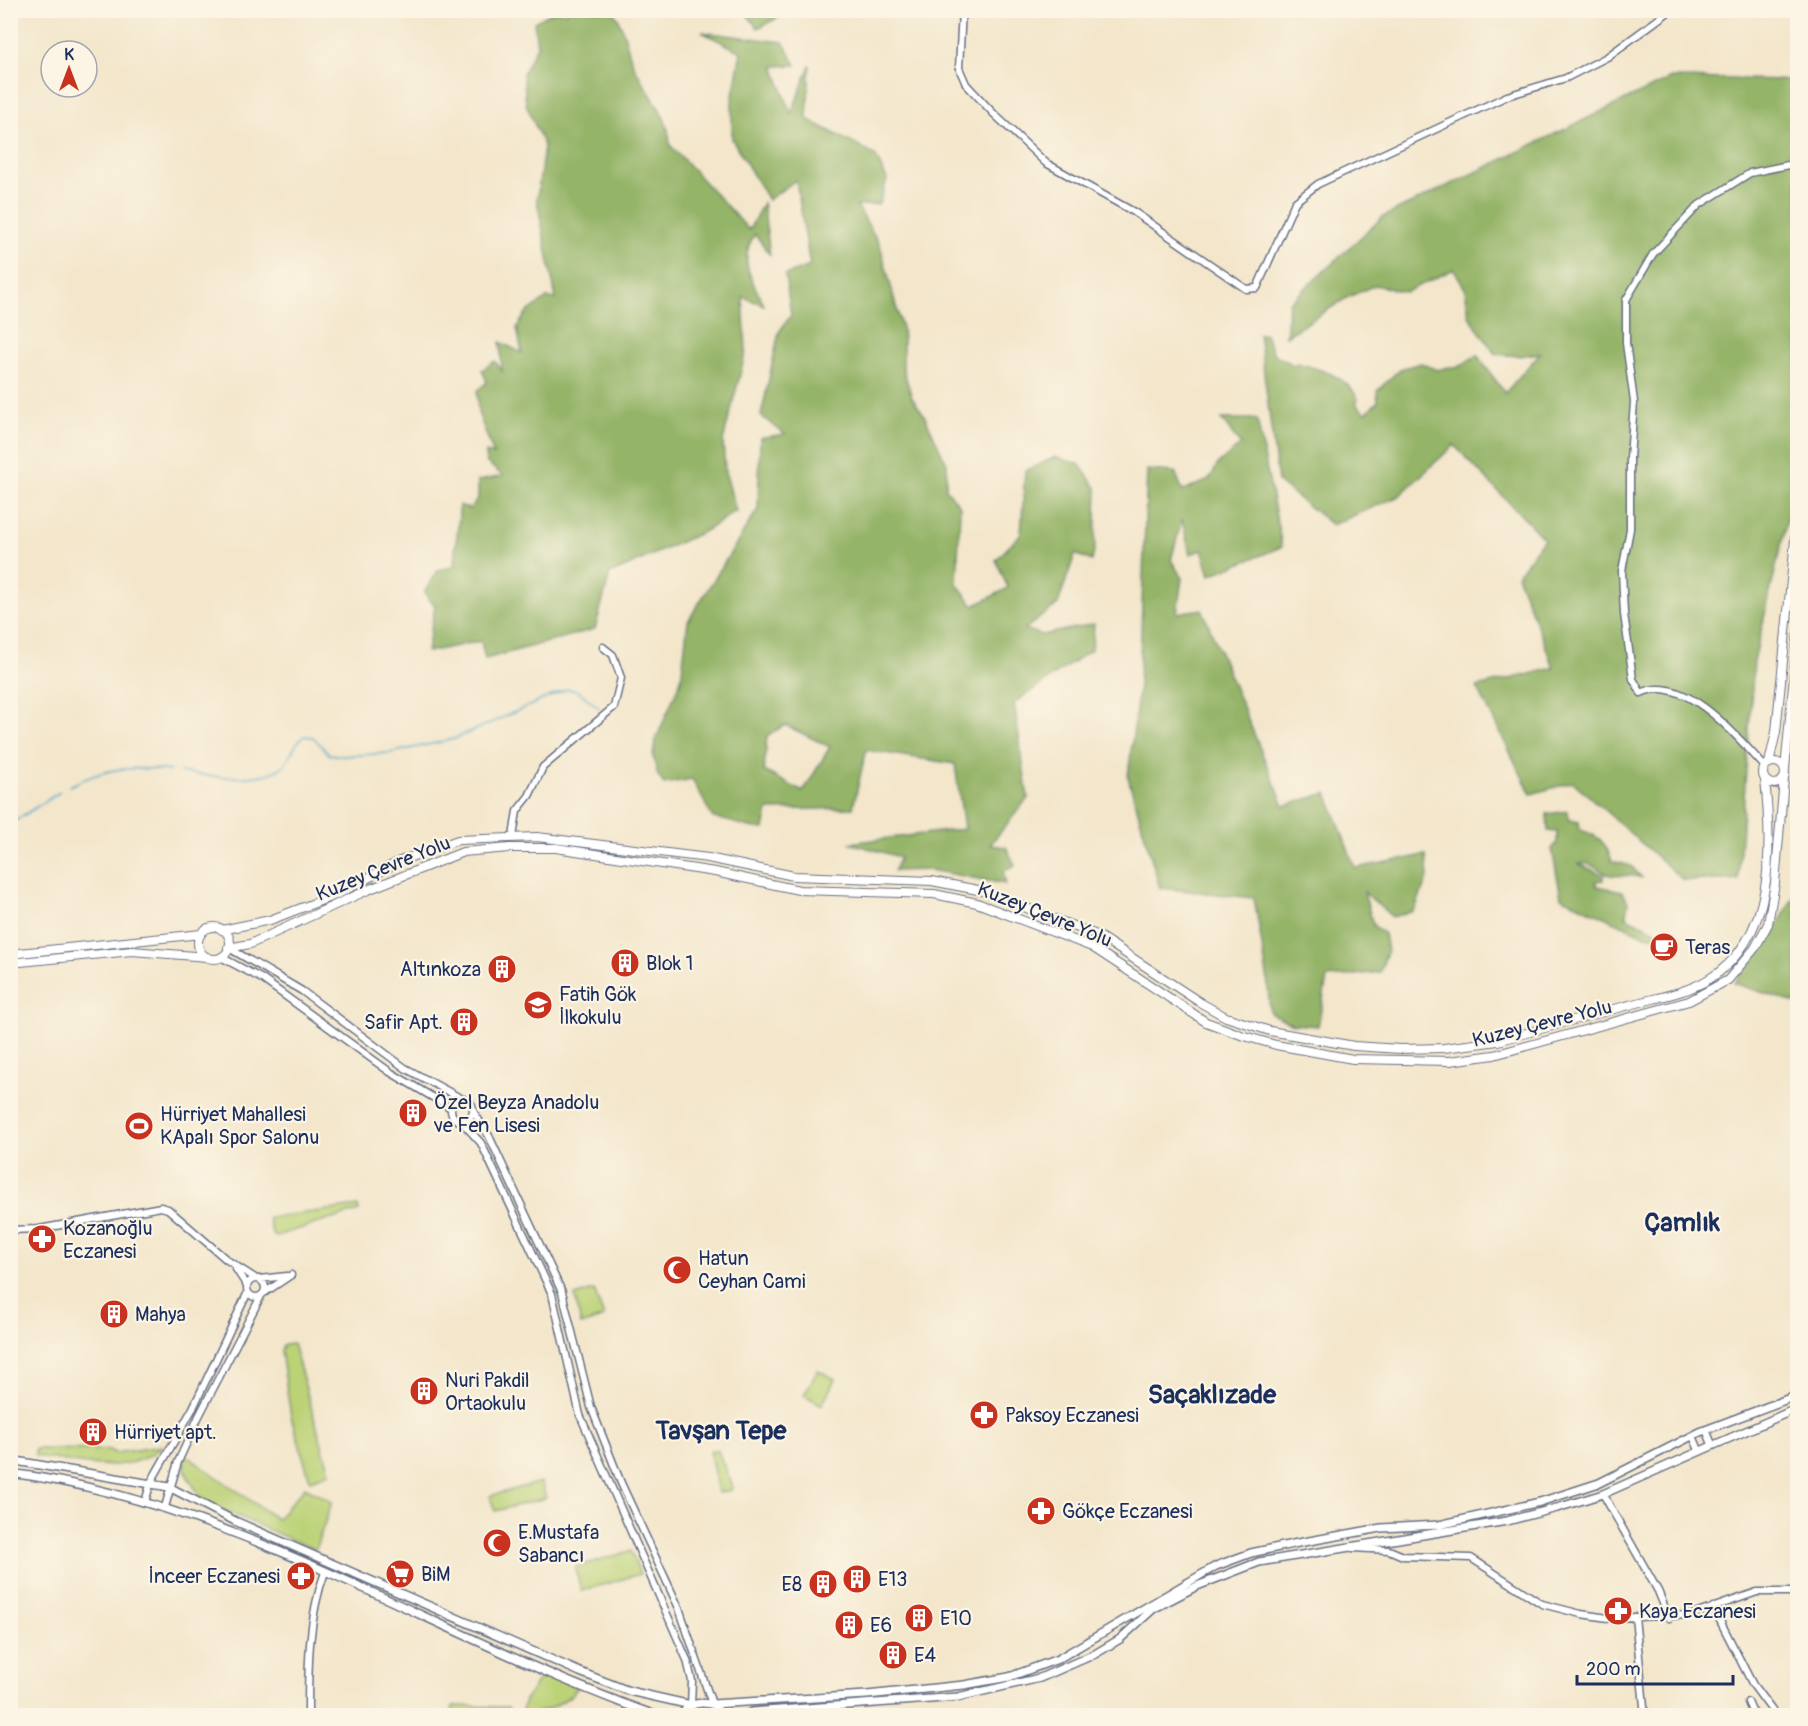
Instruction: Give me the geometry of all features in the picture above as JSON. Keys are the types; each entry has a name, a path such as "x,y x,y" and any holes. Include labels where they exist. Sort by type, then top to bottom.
{"main road":[{"path":"1797,510 1776,732 1765,779 1774,784 1784,779 1797,634"},
{"path":"1767,765 1778,762 1785,769"},
{"name":"Kuzey Çevre Yolu","path":"222,930 270,920 338,894 400,861 458,840 537,837 708,858 794,876 932,881 983,891 1099,936 1226,1017 1270,1031 1334,1043 1424,1049 1498,1041 1689,988 1723,969 1743,947 1754,928 1765,889 1769,817 1765,779"},
{"name":"Kuzey Çevre Yolu","path":"228,948 250,944 370,889 463,852 509,848 556,848 715,872 799,890 934,894 977,903 1092,947 1206,1022 1241,1035 1276,1045 1353,1059 1450,1061 1494,1055 1689,1001 1728,980 1755,948 1767,924 1775,883 1784,779"},
{"path":"10,954 201,934 210,927 222,930 229,939 228,948 221,957 132,951 10,963"},
{"path":"201,934 198,946 207,957"},
{"path":"10,1460 151,1482 169,1487 235,1521 580,1672 629,1691 691,1705 867,1695 964,1685 1009,1677 1058,1659 1171,1590 1225,1563 1298,1543 1381,1528 1439,1525 1540,1502 1599,1483 1706,1430 1797,1395"},
{"path":"743,1716 773,1710 884,1705 958,1697 1002,1689 1040,1678 1095,1654 1120,1639 1154,1609 1197,1586 1259,1562 1507,1521 1603,1494 1797,1408"},
{"path":"10,1473 90,1486 208,1522 627,1705 658,1716"},
{"path":"712,1704 718,1707 723,1716"},
{"path":"627,1705 639,1716"},
{"path":"681,1716 691,1705"}],"street":[{"path":"962,10 959,68 966,84 993,113 1046,164 1134,212 1246,289 1257,288 1295,202 1318,184 1507,96 1566,78 1607,57 1671,10"},
{"path":"1767,765 1713,716 1679,691 1653,687 1641,693 1633,680 1623,614 1622,571 1630,529 1630,458 1634,402 1626,343 1626,300 1653,254 1699,206 1750,172 1797,163"},
{"path":"513,837 517,811 530,795 543,767 614,707 621,678 613,655 603,647"},
{"path":"228,948 302,991 405,1068 471,1104 489,1136 562,1292 591,1407 621,1483 679,1608 712,1704"},
{"path":"221,957 271,985 383,1067 451,1108 453,1116 461,1121 481,1143 552,1294 580,1415 687,1659 692,1681 691,1705"},
{"path":"451,1108 456,1101 462,1099"},
{"path":"461,1121 470,1117 473,1111"},
{"path":"10,1230 39,1229 161,1207 168,1209 234,1266 265,1285 262,1295 199,1416 169,1487 165,1507"},
{"path":"145,1502 151,1482 193,1408 247,1289 257,1279 291,1275 262,1295 252,1296 247,1289 234,1266"},
{"path":"1706,1430 1712,1444"},
{"path":"1693,1436 1699,1450"},
{"path":"1603,1494 1658,1592 1669,1618"},
{"path":"1349,1548 1389,1550 1403,1556 1471,1558 1542,1604 1608,1618 1669,1618 1692,1615 1756,1592 1797,1593"},
{"path":"308,1716 312,1623 316,1597 325,1572"},
{"path":"1713,1607 1750,1680 1776,1716"},
{"path":"1635,1617 1645,1716"},
{"path":"1748,1702 1754,1716"}],"green space":[{"path":"567,10 613,11 623,30 633,64 666,122 670,145 749,230 763,203 770,255 755,234 747,252 747,261 751,279 764,305 743,297 746,351 723,441 725,471 736,511 707,530 610,574 595,629 485,659 481,641 427,652 435,605 428,599 425,591 438,570 454,567 459,505 470,509 478,498 478,481 503,476 486,462 486,452 494,455 478,412 477,391 487,382 482,370 495,361 502,371 500,342 522,353 517,328 526,313 547,298 556,299 537,200 544,146 526,104 523,73 537,46 534,22 555,11 567,13"},
{"path":"744,11 786,11 785,14 758,28"},
{"path":"702,32 783,42 796,65 774,66 791,114 810,65 807,119 875,155 887,179 879,204 857,206 880,245 903,332 903,368 912,398 923,413 947,464 946,489 960,506 957,584 974,606 1008,588 996,560 1021,534 1025,471 1055,457 1079,464 1097,489 1095,546 1092,561 1075,554 1058,604 1025,629 1042,635 1094,624 1092,649 1014,703 1028,798 990,845 1006,847 1015,865 1003,872 1006,884 930,870 894,871 900,857 849,843 964,829 955,764 866,750 853,808 768,810 764,829 713,818 692,779 664,784 658,776 653,756 655,742 681,680 688,621 758,509 760,438 785,434 761,416 779,332 791,315 785,275 810,266 796,180 768,200 732,139 732,101 741,52","holes":["785,725 830,747 803,792 764,771 767,736"]},
{"path":"1671,78 1791,80 1797,83 1797,477 1754,661 1738,880 1683,880 1573,782 1531,794 1477,687 1554,668 1517,575 1544,539 1454,445 1399,496 1332,525 1278,482 1259,334 1265,334 1274,354 1293,365 1297,363 1315,368 1339,378 1353,391 1358,399 1356,404 1366,413 1378,401 1377,391 1400,369 1421,363 1437,370 1457,368 1477,355 1505,393 1540,353 1519,356 1495,354 1469,316 1465,289 1454,269 1406,292 1375,285 1348,297 1286,336 1289,303 1383,217"},
{"path":"1221,419 1257,419 1282,547 1210,575 1202,550 1190,554 1182,519 1171,560 1182,578 1177,613 1202,609 1284,806 1327,793 1355,868 1426,855 1428,877 1414,911 1392,917 1364,892 1373,925 1384,934 1387,952 1380,972 1327,978 1318,1026 1293,1024 1270,1013 1267,975 1254,898 1160,888 1128,777 1139,685 1147,470 1175,472 1183,491 1209,480 1218,464 1241,445"},
{"path":"1568,811 1569,820 1579,822 1580,830 1592,834 1601,841 1612,861 1631,866 1642,878 1611,875 1588,864 1579,864 1603,875 1603,880 1595,881 1597,886 1622,891 1628,902 1626,917 1662,934 1661,938 1644,935 1561,897 1552,849 1557,843 1557,832 1548,831 1547,814"},
{"path":"1797,891 1797,1004 1734,983 1774,931"},
{"path":"358,1206 359,1211 276,1236 272,1233 268,1218"},
{"path":"594,1290 604,1317 581,1325 575,1296"},
{"path":"293,1344 330,1473 310,1480 291,1416 281,1351 283,1345"},
{"path":"818,1370 835,1379 822,1405 804,1395"},
{"path":"163,1446 149,1456 118,1465 85,1464 35,1456 35,1449 109,1450 115,1453"},
{"path":"717,1449 733,1487 731,1490 718,1493 710,1452"},
{"path":"187,1456 277,1519 305,1487 332,1502 315,1550 203,1501 186,1474 184,1458"},
{"path":"541,1482 546,1498 495,1511 490,1496"},
{"path":"631,1551 640,1574 581,1591 575,1567"},
{"path":"543,1674 578,1687 554,1706 538,1713 524,1715 522,1711 525,1700"},
{"path":"454,1706 507,1707 514,1715 455,1715 452,1708"}],"waterway":[{"path":"180,772 230,777 269,773 283,766 304,736 313,737 329,754 343,756 390,753 454,739 567,689 578,691 599,708"},
{"path":"69,786 95,775 118,770 170,771"},
{"path":"10,824 60,792"}],"place":[{"name":"Teras","path":"1664,947"},
{"name":"Blok 1","path":"625,963"},
{"name":"Altınkoza","path":"502,969"},
{"name":"Fatih Gök İlkokulu","path":"538,1005"},
{"name":"Safir Apt.","path":"464,1022"},
{"name":"Özel Beyza Anadolu ve Fen Lisesi","path":"413,1113"},
{"name":"Hürriyet Mahallesi KApalı Spor Salonu","path":"139,1126"},
{"name":"Kozanoğlu Eczanesi","path":"42,1239"},
{"name":"Hatun Ceyhan Cami","path":"677,1270"},
{"name":"Mahya","path":"114,1314"},
{"name":"Nuri Pakdil Ortaokulu","path":"424,1391"},
{"name":"Paksoy Eczanesi","path":"984,1415"},
{"name":"Hürriyet apt.","path":"93,1432"},
{"name":"Gökçe Eczanesi","path":"1041,1511"},
{"name":"E.Mustafa Sabancı","path":"497,1543"},
{"name":"BiM","path":"400,1574"},
{"name":"İnceer Eczanesi","path":"301,1576"},
{"name":"E13","path":"857,1579"},
{"name":"E8","path":"823,1584"},
{"name":"Kaya Eczanesi","path":"1618,1611"},
{"name":"E10","path":"919,1618"},
{"name":"E6","path":"849,1625"},
{"name":"E4","path":"893,1655"}],"district":[{"name":"Çamlık","path":"1682,1222"},
{"name":"Saçaklızade","path":"1212,1394"},
{"name":"Tavşan Tepe","path":"721,1430"}]}
